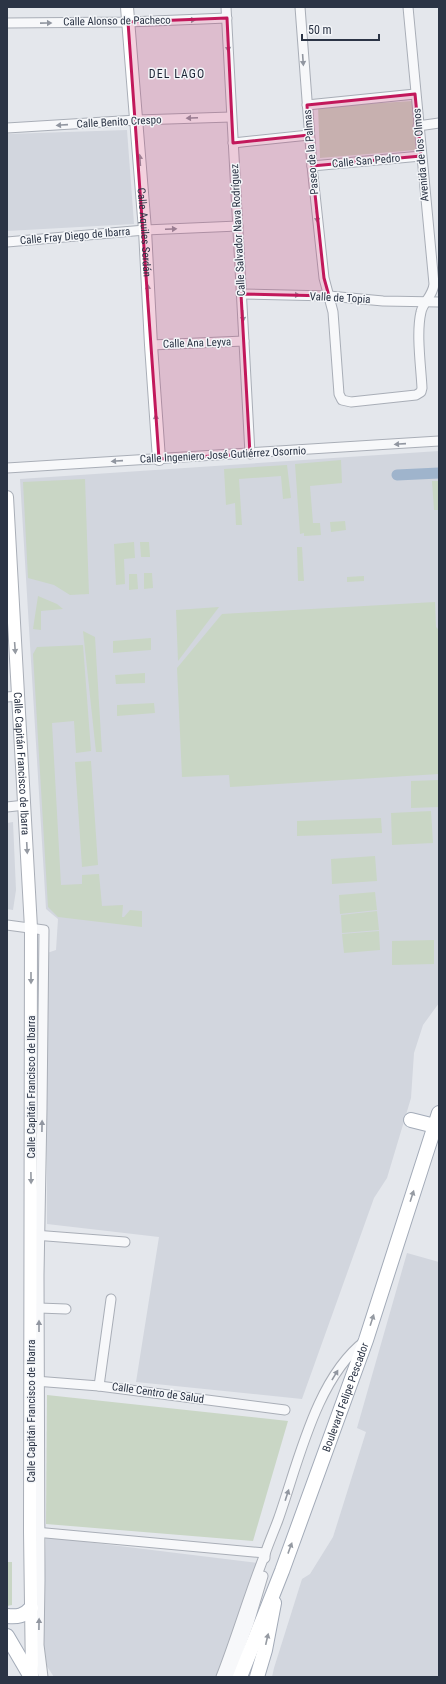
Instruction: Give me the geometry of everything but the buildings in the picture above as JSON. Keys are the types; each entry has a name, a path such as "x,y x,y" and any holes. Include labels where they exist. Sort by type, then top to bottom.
{"main road":[{"path":"412,1120 437,1120"},
{"name":"Boulevard Felipe Pescador","path":"240,1677 366,1340 437,1120"},
{"path":"259,1675 270,1627 276,1584"},
{"path":"7,1616 22,1616 31,1608"},
{"path":"7,1636 32,1677"}],"street":[{"name":"Calle Aquiles Serdán","path":"127,7 145,230 159,459"},
{"name":"Calle Salvador Nava Rodríguez","path":"226,7 250,454"},
{"name":"Paseo de la Palmas","path":"300,7 312,166 324,278 329,296"},
{"name":"Avenida de los Olmos","path":"329,296 333,312 339,394 342,400 346,402 416,395 421,392 419,321 423,306 431,296 434,284 408,7"},
{"name":"Calle Alonso de Pacheco","path":"7,23 128,22 227,18"},
{"path":"307,105 415,94"},
{"name":"Calle Benito Crespo","path":"7,128 137,120 231,117"},
{"path":"418,126 439,123"},
{"path":"233,143 309,135"},
{"name":"Calle San Pedro","path":"312,166 421,156"},
{"name":"Calle Fray Diego de Ibarra","path":"7,242 145,230 238,226"},
{"name":"Valle de Topia","path":"241,294 329,296 439,302"},
{"name":"Calle Ana Leyva","path":"151,345 244,341"},
{"name":"Calle Ingeniero José Gutiérrez Osornio","path":"7,468 439,441"},
{"name":"Calle Capitán Francisco de Ibarra","path":"7,497 13,696 24,805 31,928 35,1235 35,1532 31,1608 32,1677"},
{"path":"7,807 24,805"},
{"path":"7,924 44,930 42,1108 35,1235 39,1308 35,1381"},
{"path":"35,1235 125,1242"},
{"path":"99,1386 111,1299"},
{"path":"39,1308 66,1310"},
{"path":"221,1677 240,1629 265,1553 279,1519 303,1445 322,1398 340,1368 357,1347 366,1340"},
{"name":"Calle Centro de Salud","path":"35,1381 99,1386 286,1410"},
{"path":"43,1677 39,1657 35,1532 265,1553"},
{"path":"229,1677 255,1604 262,1578 265,1553"}],"highlighted area":[{"path":"227,18 233,143 309,135 307,105 415,94 421,156 312,166 324,278 329,296 241,294 250,454 159,459 128,22"}],"shaded area":[{"path":"127,130 134,224 7,231 7,134"},
{"path":"439,451 439,1003 423,1025 414,1053 411,1098 387,1178 374,1198 302,1399 136,1382 159,1237 47,1224 47,953 56,950 58,919 46,909 20,479"},
{"path":"13,822 16,890 13,910 7,909 7,823"},
{"path":"407,1253 439,1262 439,1677 272,1677 302,1579 310,1574 333,1537 366,1432 357,1428"},
{"path":"46,1537 258,1563 217,1677 54,1677 42,1659"}],"green space":[{"path":"412,101 416,150 320,158 318,107"},
{"path":"341,460 342,483 310,486 313,523 320,523 321,535 304,536 304,533 300,534 295,464"},
{"path":"287,465 291,498 283,499 281,476 239,479 242,525 236,525 235,503 226,505 224,469"},
{"path":"85,479 89,594 70,595 54,585 28,578 23,482"},
{"path":"432,481 439,481 439,510 434,510"},
{"path":"345,521 346,530 331,532 330,522"},
{"path":"134,542 135,558 124,559 125,584 116,585 114,544"},
{"path":"140,542 149,542 150,557 141,557"},
{"path":"297,547 302,547 304,581 298,581"},
{"path":"144,573 152,573 153,588 144,589"},
{"path":"129,574 137,574 138,589 129,590"},
{"path":"364,576 364,581 347,582 347,577"},
{"path":"38,596 57,604 63,609 41,611 41,630 33,629"},
{"path":"435,602 436,627 439,630 439,774 230,787 229,775 182,777 177,668 222,614"},
{"path":"219,607 178,661 176,610"},
{"path":"83,631 95,637 102,752 96,752"},
{"path":"151,638 151,650 113,653 113,641"},
{"path":"83,645 91,751 76,753 74,721 52,723 61,885 82,884 82,875 99,874 102,906 123,905 122,917 124,917 130,910 142,911 142,927 58,917 48,907 33,654 37,647"},
{"path":"145,673 145,683 116,684 115,675"},
{"path":"154,703 155,713 117,716 117,705"},
{"path":"91,761 98,865 82,867 75,762"},
{"path":"439,780 439,807 411,808 411,781"},
{"path":"431,811 433,843 392,845 391,813"},
{"path":"381,818 382,833 297,836 297,821"},
{"path":"375,856 377,881 332,884 331,859"},
{"path":"375,892 377,910 340,914 339,895"},
{"path":"377,911 379,930 342,933 341,915"},
{"path":"379,931 380,950 344,953 342,934"},
{"path":"434,940 434,964 392,965 392,941"},
{"path":"47,1395 288,1421 253,1541 46,1524"},
{"path":"7,1562 12,1562 12,1605 7,1606"}],"waterway":[{"path":"397,475 439,473"}],"district":[{"name":"DEL LAGO","path":"177,74"}]}
